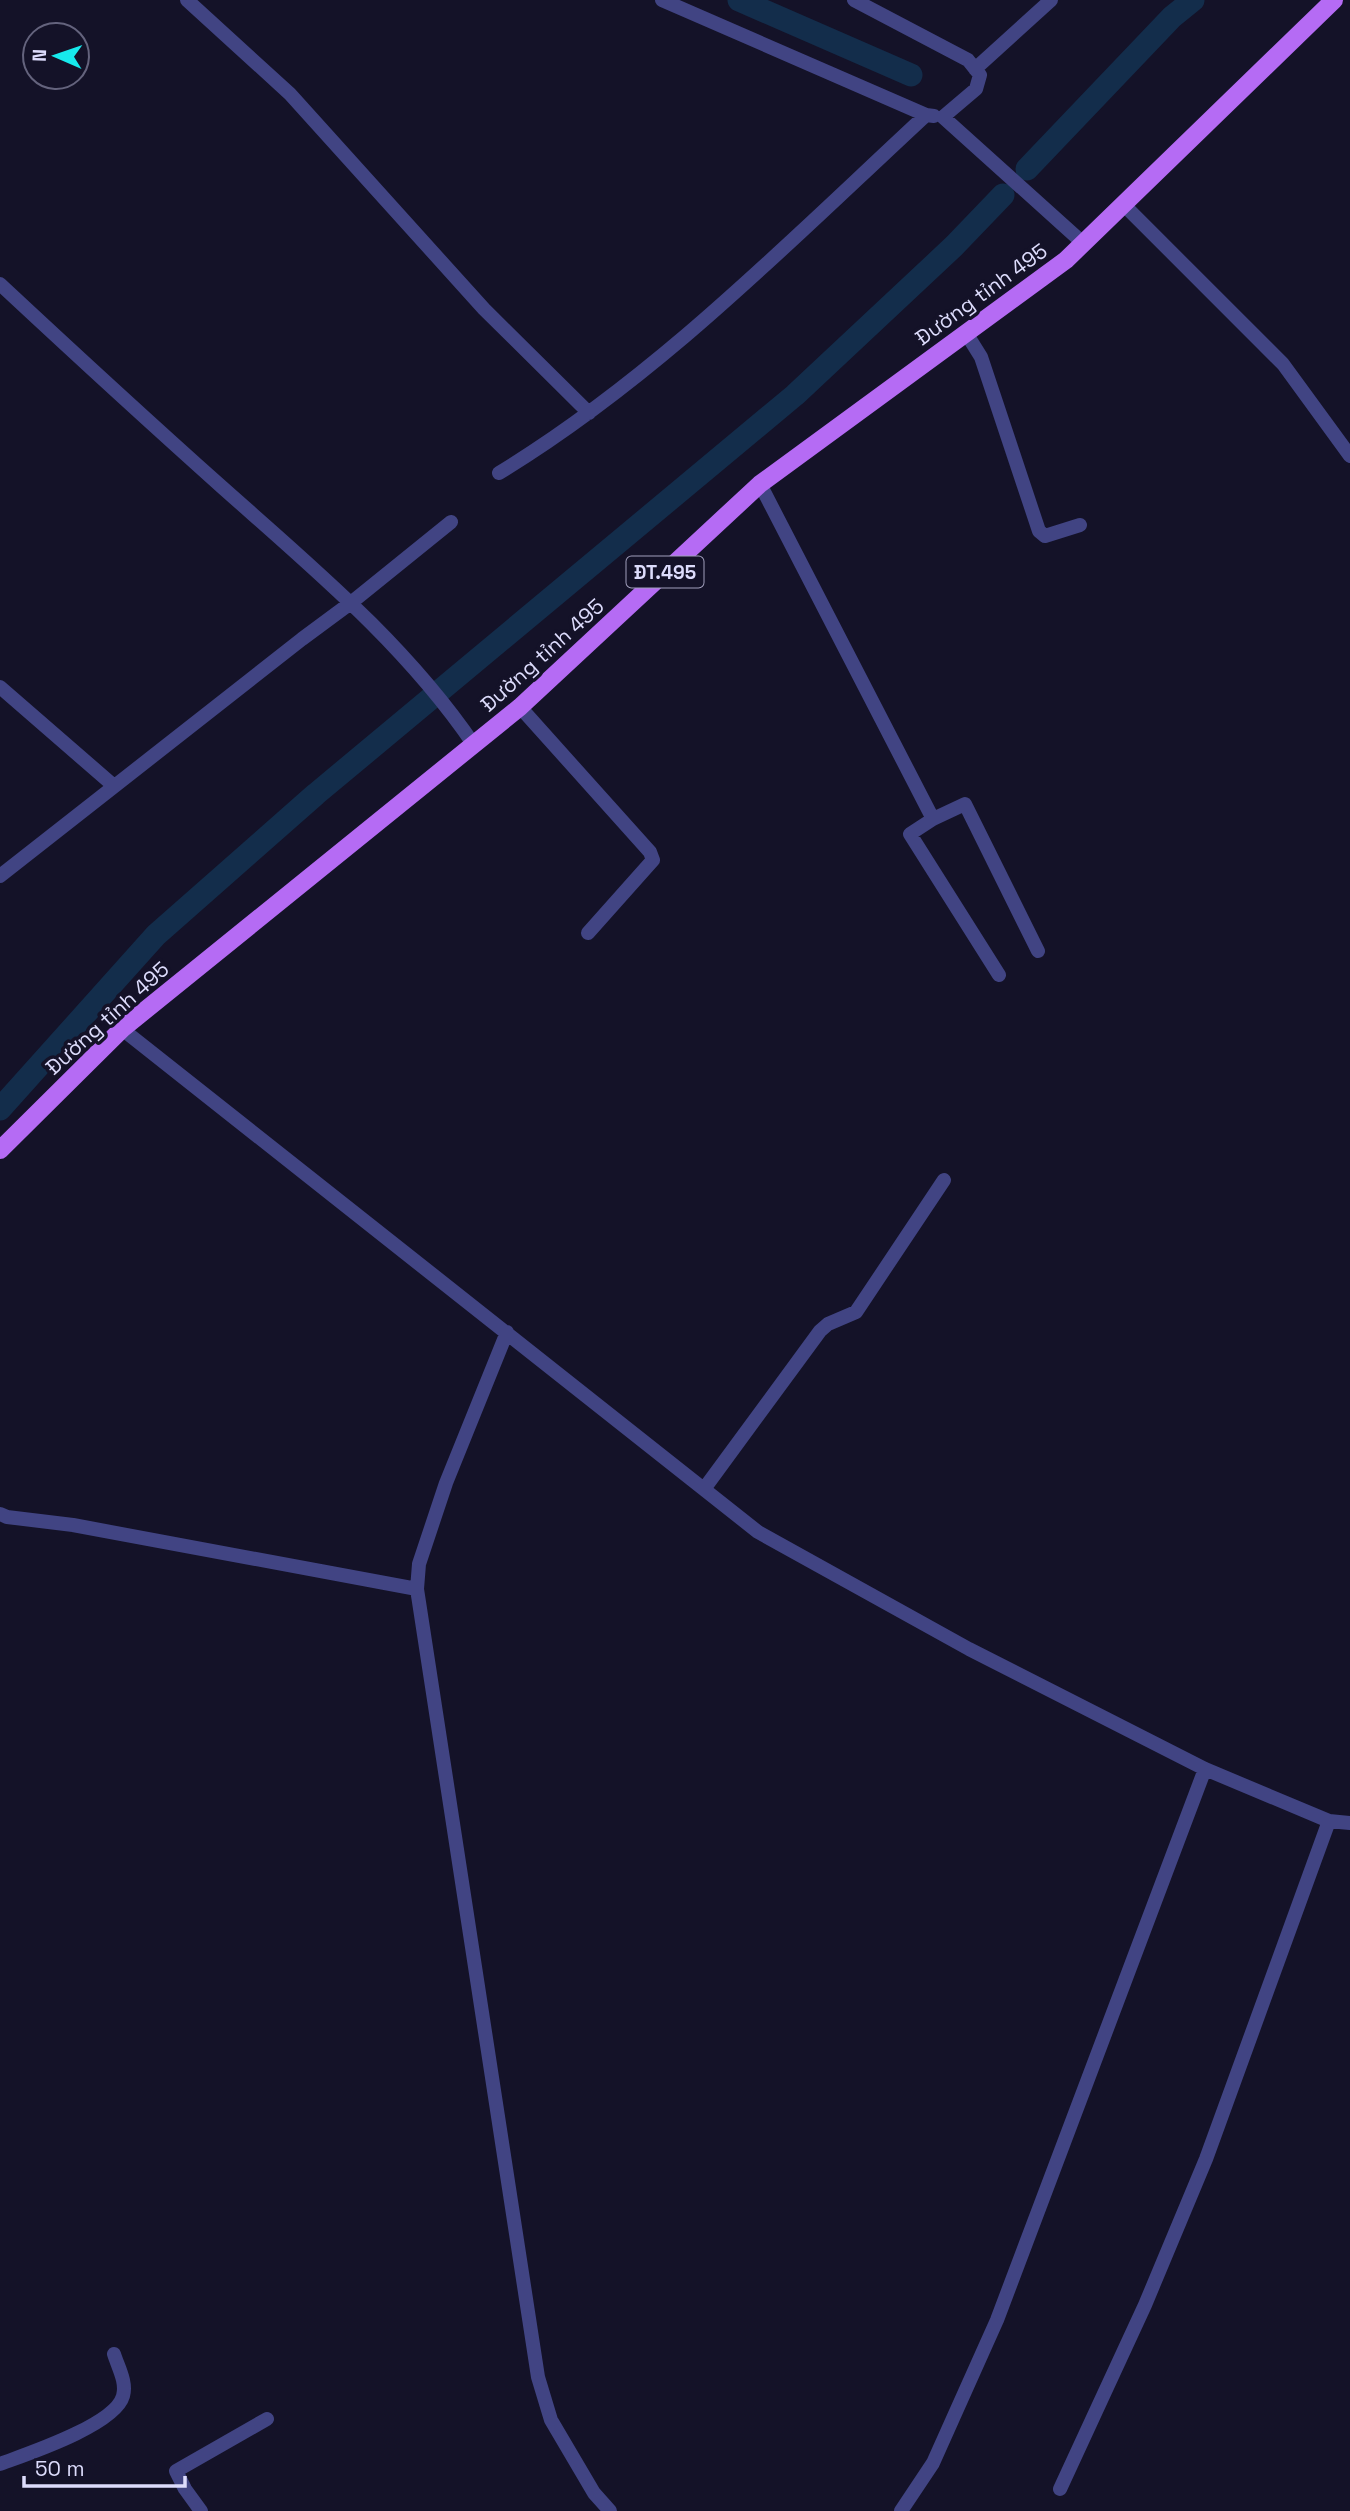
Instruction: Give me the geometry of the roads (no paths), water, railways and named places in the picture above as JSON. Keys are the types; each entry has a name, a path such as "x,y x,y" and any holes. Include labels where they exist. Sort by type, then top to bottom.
{"main road":[{"name":"Đường tỉnh 495","path":"0,1150 122,1029 520,707 760,484 1066,260 1334,0"}],"street":[{"path":"187,0 290,94 484,309 589,413"},
{"path":"662,0 926,115 943,117 1083,243"},
{"path":"854,0 968,60 980,75 976,89 943,117"},
{"path":"975,69 1051,0"},
{"path":"499,473 589,413 722,304 926,115"},
{"path":"1123,204 1283,363 1350,456"},
{"path":"0,284 148,422 352,602 450,709 474,745"},
{"path":"966,333 981,357 1039,531 1045,536 1080,525"},
{"path":"760,484 933,819"},
{"path":"0,877 452,522"},
{"path":"0,687 114,786"},
{"path":"520,707 650,852 653,860 588,933"},
{"path":"999,975 910,834 933,819 965,804 1038,951"},
{"path":"122,1029 758,1532 969,1649 1205,1769 1329,1821 1350,1823"},
{"path":"704,1489 820,1331 828,1324 856,1312 944,1181"},
{"path":"507,1332 446,1483 419,1564 417,1589 538,2377 551,2420 594,2493 610,2511"},
{"path":"0,1514 417,1589"},
{"path":"901,2511 933,2463 997,2320 1205,1769"},
{"path":"1060,2489 1145,2305 1206,2159 1329,1821"},
{"path":"0,2464 68,2439 115,2409 123,2398 124,2384 114,2354"},
{"path":"201,2511 176,2471 267,2419"}],"waterway":[{"path":"739,0 911,75"},
{"path":"1027,169 1172,17 1193,0"},
{"path":"0,1109 156,935 316,794 795,395 954,246 1003,195"}]}
